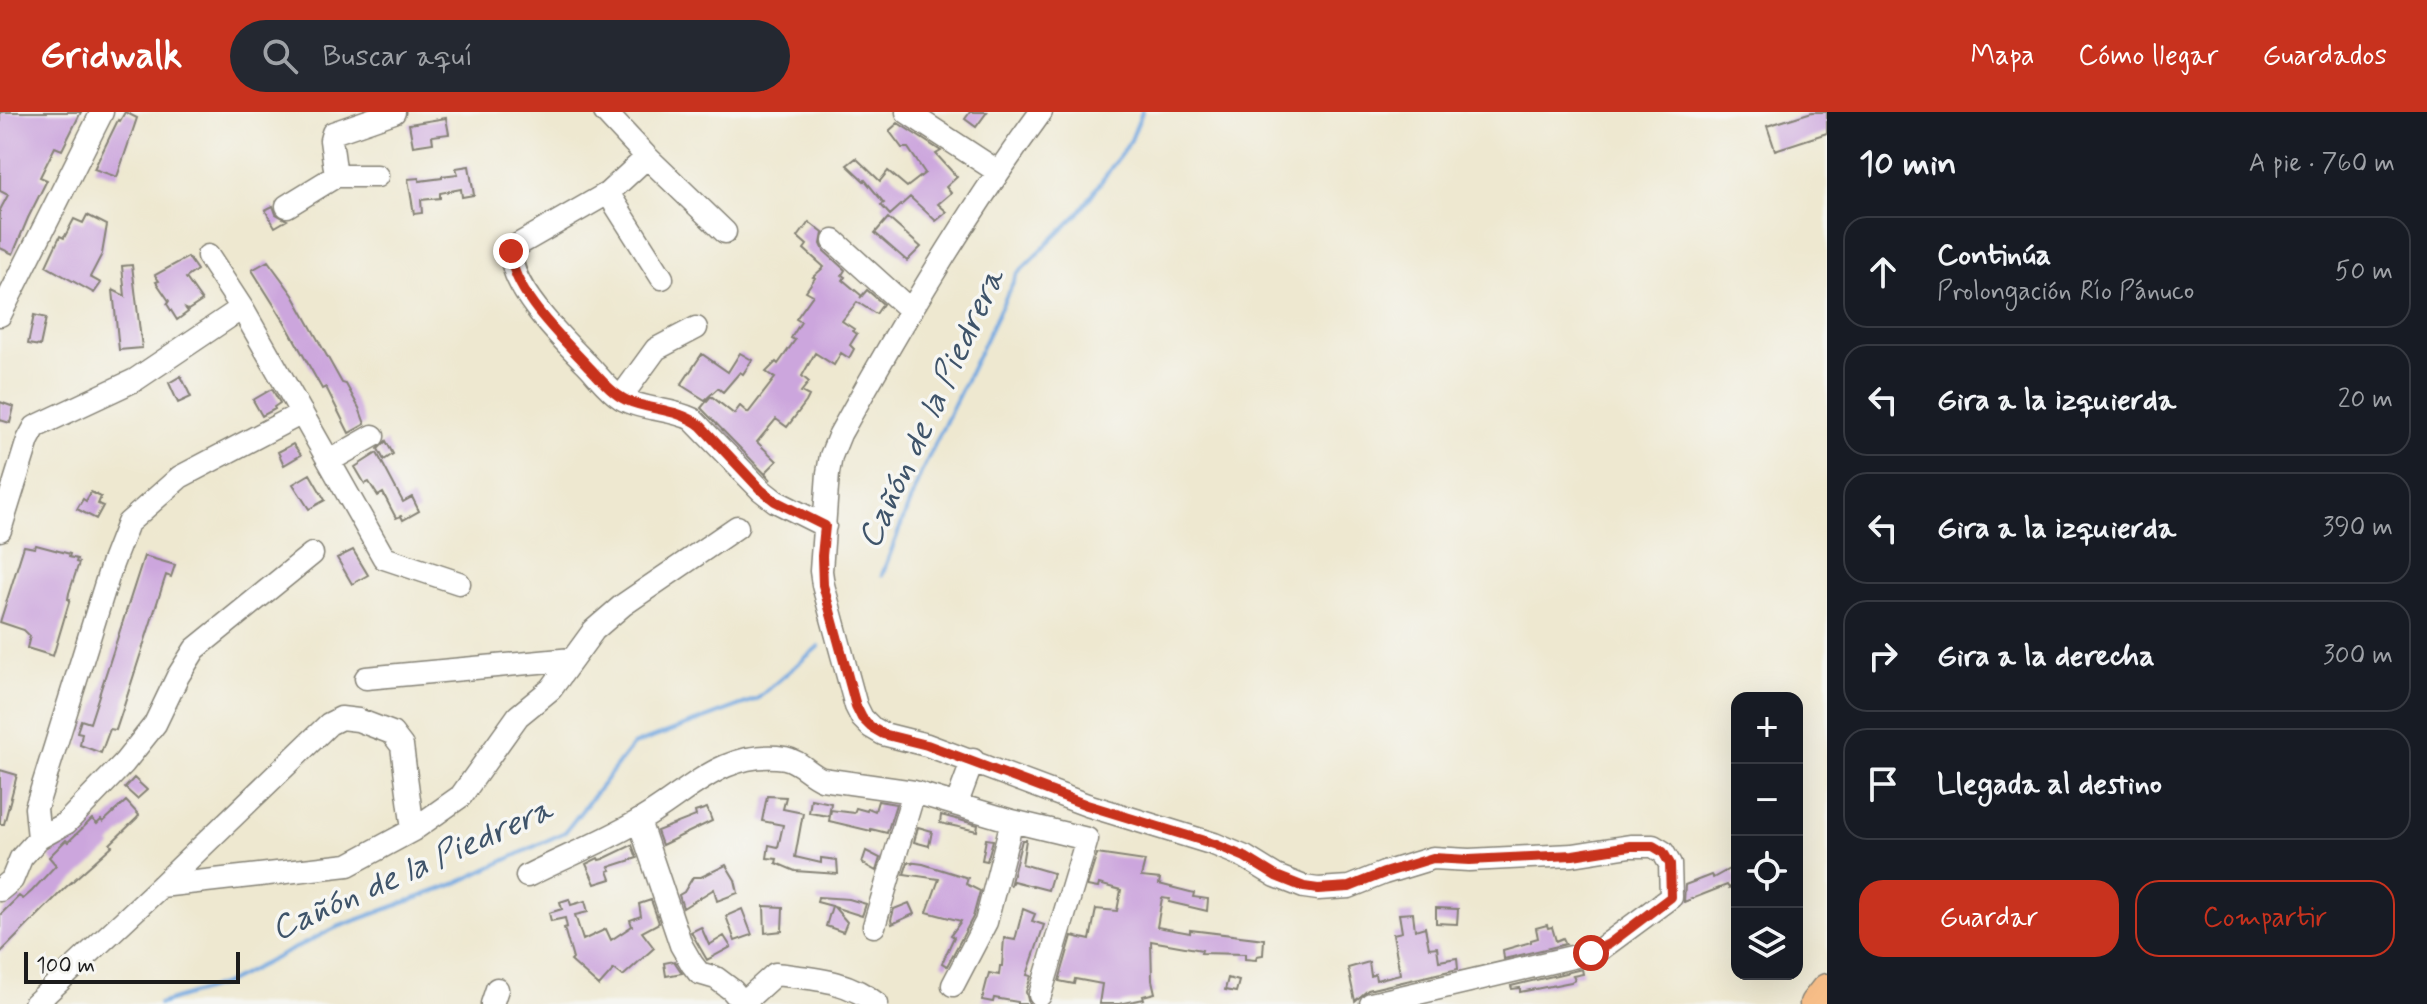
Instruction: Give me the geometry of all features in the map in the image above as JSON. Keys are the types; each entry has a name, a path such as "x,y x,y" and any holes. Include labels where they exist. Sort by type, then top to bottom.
{"highway":[{"path":"1816,1004 1827,990"}],"street":[{"path":"0,315 102,112"},
{"path":"336,176 331,140 333,133 394,112"},
{"path":"605,112 725,232"},
{"path":"907,112 997,171"},
{"path":"1041,112 997,171 910,310 840,434 831,456 822,556 823,585 856,706 862,718 883,734 973,760 1087,805 1214,844 1290,882 1318,889 1349,887 1433,858 1469,860 1573,855 1630,846 1653,846 1663,852 1670,864 1671,897 1609,944 1591,953 1371,1004"},
{"path":"647,157 608,193 514,247 511,257 519,279 546,321 621,397 692,419 761,490 775,501 825,526"},
{"path":"287,206 336,176 377,176"},
{"path":"608,193 662,278"},
{"path":"834,241 910,310"},
{"path":"208,256 242,308 384,558 459,583"},
{"path":"0,530 28,440 35,427 135,380 242,308"},
{"path":"621,397 656,349 696,328"},
{"path":"39,838 36,808 112,564 128,523 180,477 302,413"},
{"path":"329,461 373,436"},
{"path":"161,886 348,865 413,830 461,796 518,716 551,689 594,630 623,605 737,527"},
{"path":"0,890 12,880 11,860 39,838 66,823 124,763 155,724 195,649 312,554"},
{"path":"366,678 572,659"},
{"path":"35,1004 329,724 341,718 358,720 392,733 402,746 413,830"},
{"path":"527,876 639,821 684,789 724,767 741,760 787,758 822,779 914,792 1087,839 1040,995"},
{"path":"957,803 973,760"},
{"path":"874,926 914,792"},
{"path":"1075,836 1087,805"},
{"path":"639,821 681,945 699,973 716,978 732,990 743,1004 775,974 838,982 863,993 877,1004"},
{"path":"953,985 986,922 1012,821"}],"building":[{"path":"0,112 81,112 62,150 55,147 40,177 47,180 13,254 0,248 0,210 8,195 0,191"},
{"path":"125,112 137,118 117,177 94,169"},
{"path":"970,112 987,112 976,127 965,119"},
{"path":"1812,112 1827,112 1827,133 1775,150 1767,126"},
{"path":"446,118 449,134 432,136 433,143 413,146 409,124"},
{"path":"898,123 941,151 936,154 957,177 946,187 951,193 938,204 947,212 936,221 910,197 890,215 865,180 847,165 856,158 880,181 888,171 907,187 925,173 908,148 902,148 890,132"},
{"path":"469,166 474,195 462,197 461,189 440,193 440,198 421,200 422,213 414,214 408,179 442,178 458,174 456,168"},
{"path":"273,206 276,214 287,220 275,227 265,210"},
{"path":"87,215 107,225 102,254 90,277 101,283 94,293 46,266 60,236 64,238 74,219 83,223"},
{"path":"888,218 921,247 907,261 875,233"},
{"path":"809,222 823,233 821,244 824,251 845,270 843,280 862,296 867,290 883,304 876,314 857,302 842,321 857,334 850,345 854,349 849,358 841,353 834,365 815,353 802,376 809,382 801,392 809,396 806,402 787,427 776,419 757,442 777,461 765,473 771,480 701,408 711,396 734,414 740,406 748,413 775,378 766,372 776,362 778,364 795,340 791,338 801,322 796,319 813,295 806,291 813,277 824,267 804,249 807,245 798,237"},
{"path":"188,257 197,270 186,278 202,301 186,309 188,312 177,320 155,275"},
{"path":"268,261 293,295 359,408 365,424 349,433 326,387 322,389 252,270"},
{"path":"132,265 142,348 119,350 113,290 125,296 122,266"},
{"path":"34,315 46,318 40,346 28,344"},
{"path":"740,353 752,360 743,374 740,372 723,392 718,388 705,400 681,385 702,354 728,372"},
{"path":"181,376 191,397 178,403 169,383"},
{"path":"272,389 280,403 262,416 253,400"},
{"path":"0,402 14,407 10,423 0,420"},
{"path":"386,441 393,454 384,460 378,449"},
{"path":"293,444 301,455 284,465 278,452"},
{"path":"377,453 403,502 412,497 419,511 403,520 401,516 396,518 383,493 378,496 369,482 365,484 355,467"},
{"path":"310,474 325,500 309,509 293,484"},
{"path":"91,492 101,497 98,504 103,506 96,519 77,509"},
{"path":"36,545 70,554 69,557 77,559 79,563 53,656 27,648 30,636 24,630 0,622 24,546 35,548"},
{"path":"353,550 368,575 352,584 337,558"},
{"path":"144,556 175,565 171,577 166,575 116,730 110,729 101,753 80,745 82,733 77,732 81,720 90,723"},
{"path":"0,770 17,775 4,824 0,824"},
{"path":"134,778 147,790 137,799 125,788"},
{"path":"767,796 786,797 783,809 803,813 795,857 821,863 821,858 837,860 838,874 795,871 776,863 777,859 767,858 769,845 778,847 783,825 762,821"},
{"path":"811,799 831,803 829,816 809,813"},
{"path":"126,801 139,815 137,818 0,953 0,915 19,896 23,899 32,891 56,865 49,857 66,840 68,842 92,819 97,824 101,820 103,822"},
{"path":"878,801 896,804 887,833 829,821 831,810 854,813 856,808 867,811 868,808 875,811"},
{"path":"707,808 712,821 662,845 657,831 696,816 695,812"},
{"path":"941,815 978,825 977,831 940,823"},
{"path":"918,827 932,831 929,846 914,842"},
{"path":"986,839 993,840 987,861 982,860"},
{"path":"1022,840 1026,840 1022,864 1053,873 1048,890 1013,881 1010,886"},
{"path":"632,845 637,858 609,867 611,879 595,884 586,864"},
{"path":"866,851 880,858 876,871 862,863"},
{"path":"1097,854 1145,861 1141,877 1160,879 1159,884 1194,893 1193,897 1208,899 1207,911 1162,898 1157,927 1264,939 1263,955 1257,956 1256,960 1245,959 1245,954 1201,953 1202,950 1151,941 1155,993 1143,996 1144,999 1119,1004 1099,1004 1102,984 1075,979 1074,984 1059,981 1072,936 1090,940 1096,909 1117,911 1121,890 1099,884 1098,888 1087,886"},
{"path":"908,862 968,878 966,884 980,891 973,917 947,966 942,963 954,937 951,935 961,921 927,912 939,879 904,874"},
{"path":"726,865 738,893 717,901 714,889 683,908 679,895 693,877 701,877"},
{"path":"1731,868 1731,887 1727,885 1684,902 1685,885 1711,875 1713,878"},
{"path":"818,897 849,899 866,904 862,916 834,907 847,922 843,932 826,926 832,906 817,902"},
{"path":"569,899 571,905 585,901 588,912 575,915 583,940 606,929 611,940 632,926 630,920 641,916 639,904 651,900 659,923 642,932 654,948 623,976 614,969 599,986 571,961 565,918 551,921 549,913 562,909 560,902"},
{"path":"909,903 914,914 892,924 894,909"},
{"path":"764,906 783,907 782,931 765,933"},
{"path":"1436,908 1458,909 1457,924 1436,923"},
{"path":"742,909 752,935 735,941 726,916"},
{"path":"1023,909 1035,914 1032,921 1044,925 1027,975 1031,976 1026,992 1029,1004 994,998 993,1002 982,1000 989,973 999,975 1004,938 1015,940"},
{"path":"1413,913 1415,930 1425,927 1429,948 1437,947 1439,961 1457,958 1458,969 1368,990 1355,1001 1348,968 1369,962 1371,976 1375,974 1376,980 1400,974 1393,934 1402,932 1399,914"},
{"path":"1547,925 1548,928 1552,927 1556,941 1563,938 1566,944 1504,959 1503,950 1531,942 1538,938 1536,928"},
{"path":"701,927 709,945 724,936 731,947 707,960 691,932"},
{"path":"674,961 682,973 666,976 664,963"},
{"path":"1582,969 1583,974 1573,976 1575,980 1571,982 1520,992 1520,988 1512,989 1511,986"},
{"path":"1228,978 1239,981 1236,992 1225,990"}],"waterway":[{"name":"Cañón de la Piedrera","path":"882,575 920,475 1017,274 1078,214 1131,140 1142,112"},
{"name":"Cañón de la Piedrera","path":"159,1004 224,984 335,928 455,884 565,832 633,745 757,699 819,646"}],"route":[{"path":"511,251 514,268 533,304 613,392 629,401 692,419 761,490 775,501 825,526 821,571 823,585 856,706 871,727 883,734 973,760 1087,805 1214,844 1304,887 1349,887 1433,858 1469,860 1573,855 1630,846 1653,846 1663,852 1670,864 1671,897 1609,944 1591,953"}]}
